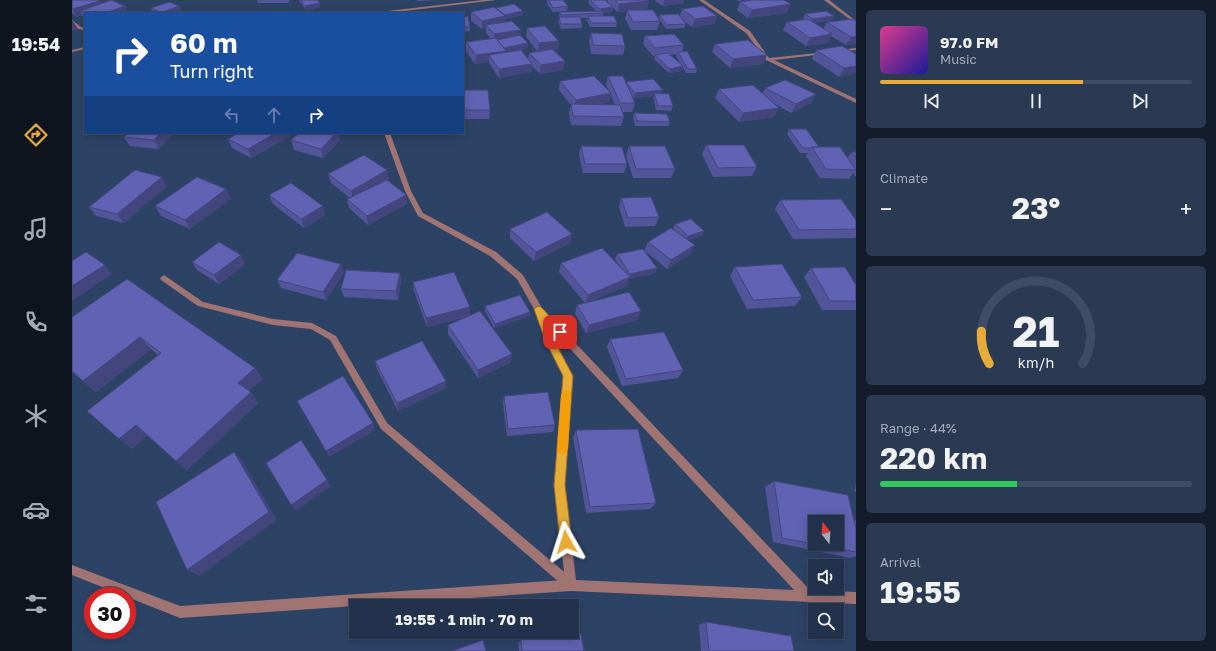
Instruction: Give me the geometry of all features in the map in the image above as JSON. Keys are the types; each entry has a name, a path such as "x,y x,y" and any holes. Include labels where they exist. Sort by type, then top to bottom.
{"street":[{"path":"387,12 494,0"},
{"path":"701,0 748,32 768,59 856,101"},
{"path":"826,0 856,23"},
{"path":"72,21 80,28 84,29"},
{"path":"72,51 84,48"},
{"path":"768,59 856,49"},
{"path":"387,134 408,191 420,214 493,254 520,276 538,309 549,340 568,376 560,485 571,585"},
{"path":"164,278 201,304 273,322 312,326 333,338 384,426 571,585"},
{"path":"538,309 808,596"},
{"path":"72,570 180,612 571,585 856,598"}],"building":[{"path":"72,0 98,0 100,1 72,9"},
{"path":"111,0 125,6 109,12 84,13 80,11"},
{"path":"301,0 317,0 320,3 305,6"},
{"path":"548,0 563,0 568,6 553,8"},
{"path":"590,0 605,0 613,7 600,9"},
{"path":"615,0 648,0 649,1 619,4"},
{"path":"752,0 784,0 791,4 752,10 740,2"},
{"path":"169,2 179,6 164,12 159,12 151,8"},
{"path":"514,4 523,11 505,15 496,8"},
{"path":"703,6 717,16 695,19 682,9"},
{"path":"494,7 505,16 482,21 471,12"},
{"path":"627,10 653,10 660,21 633,22"},
{"path":"283,11 282,12 256,12"},
{"path":"602,11 604,13 561,15 560,12"},
{"path":"826,11 834,16 813,19 805,14"},
{"path":"678,14 686,24 667,25 659,15"},
{"path":"468,16 470,27 464,27 464,17"},
{"path":"588,16 614,16 617,23 591,23"},
{"path":"559,17 580,17 582,24 561,24"},
{"path":"808,19 832,34 810,38 787,22"},
{"path":"852,19 856,21 856,36 851,37 827,22"},
{"path":"512,21 521,30 494,34 486,25"},
{"path":"545,26 559,41 539,43 527,28"},
{"path":"591,33 622,34 625,46 593,45"},
{"path":"674,34 684,45 655,48 645,36"},
{"path":"520,35 528,43 504,48 497,40"},
{"path":"496,38 506,51 476,55 466,42"},
{"path":"748,40 767,55 733,59 715,44"},
{"path":"842,46 856,54 856,66 844,68 816,50"},
{"path":"552,49 565,61 541,65 529,53"},
{"path":"521,50 532,64 499,69 489,55"},
{"path":"687,51 697,69 688,69 678,52"},
{"path":"668,53 683,66 670,69 655,55"},
{"path":"594,76 611,93 576,100 560,81"},
{"path":"608,76 623,76 635,103 620,103"},
{"path":"653,79 663,90 635,93 626,82"},
{"path":"785,80 816,94 796,104 765,88"},
{"path":"753,85 779,108 743,113 719,89"},
{"path":"464,90 488,90 490,110 464,110"},
{"path":"654,93 669,94 673,106 658,106"},
{"path":"571,104 620,105 624,117 573,116"},
{"path":"634,113 667,114 670,122 637,121"},
{"path":"789,129 806,129 819,147 803,148"},
{"path":"128,134 160,134 154,140 124,137"},
{"path":"237,134 274,134 248,149 228,139"},
{"path":"298,134 335,134 321,149 291,140"},
{"path":"706,145 744,145 757,167 718,168"},
{"path":"581,146 622,147 627,164 585,164"},
{"path":"629,146 665,146 675,169 636,169"},
{"path":"812,147 840,147 856,170 826,169"},
{"path":"852,152 856,152 856,158"},
{"path":"364,155 387,170 351,191 328,174"},
{"path":"135,170 162,177 117,214 89,207"},
{"path":"197,177 226,189 185,220 155,206"},
{"path":"387,180 406,195 367,216 347,199"},
{"path":"291,183 323,206 301,219 269,195"},
{"path":"651,197 659,217 628,218 621,198"},
{"path":"841,199 856,220 856,229 799,230 780,200"},
{"path":"547,212 572,234 536,252 510,229"},
{"path":"691,219 704,231 688,236 675,224"},
{"path":"671,228 695,245 671,260 648,242"},
{"path":"219,242 241,255 214,275 192,262"},
{"path":"602,248 630,277 588,295 561,263"},
{"path":"643,249 657,268 630,274 617,254"},
{"path":"86,252 105,265 72,286 72,261"},
{"path":"297,253 341,264 323,292 277,280"},
{"path":"782,264 802,297 753,300 735,267"},
{"path":"845,267 856,285 856,301 830,301 811,268"},
{"path":"346,270 400,273 396,291 341,289"},
{"path":"454,272 470,307 426,318 413,282"},
{"path":"127,279 255,368 238,383 251,392 176,461 136,425 119,439 87,411 161,353 140,337 83,381 72,371 72,317"},
{"path":"629,292 641,311 589,325 577,305"},
{"path":"520,295 530,312 495,324 485,306"},
{"path":"480,311 512,354 478,370 448,325"},
{"path":"664,332 683,370 626,379 610,339"},
{"path":"422,341 446,381 397,403 375,361"},
{"path":"343,376 373,423 326,451 297,401"},
{"path":"548,392 555,425 508,429 504,396"},
{"path":"638,429 656,503 590,507 576,430"},
{"path":"301,440 327,480 291,505 266,463"},
{"path":"234,452 269,512 187,570 156,502"},
{"path":"774,481 848,495 856,529 856,552 844,550 844,515 808,515 808,543 782,538"},
{"path":"706,622 791,636 794,651 709,651"},
{"path":"579,634 581,634 584,651 522,651 521,640 579,639"},
{"path":"483,640 486,651 452,651"}],"slow traffic":[{"path":"562,449 566,395"}],"route":[{"path":"560,332 538,309 549,340 568,376 560,485 566,542"}]}
